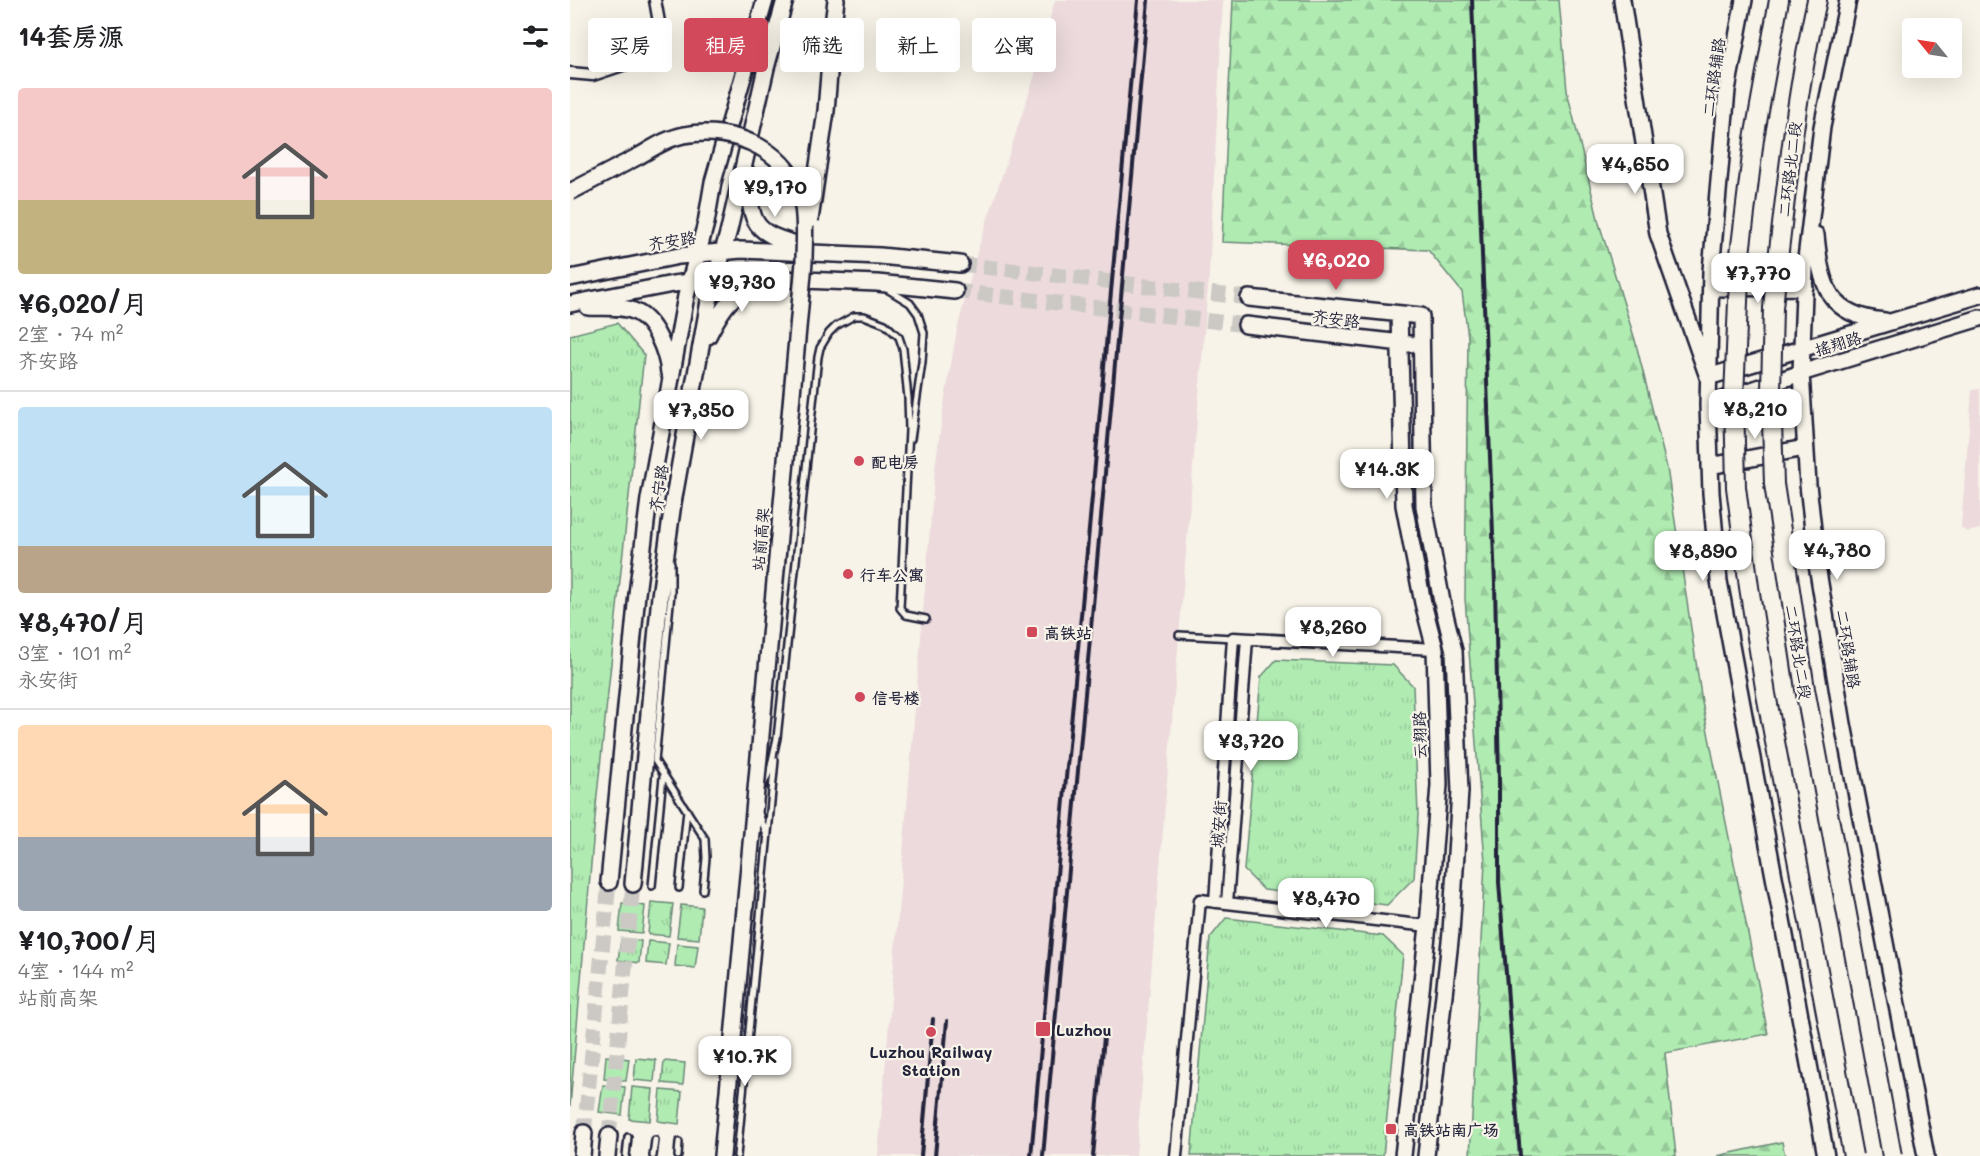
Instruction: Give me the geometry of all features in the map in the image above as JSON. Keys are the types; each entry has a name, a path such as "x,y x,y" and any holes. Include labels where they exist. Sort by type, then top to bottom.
{"highway":[{"path":"1779,0 1754,139 1740,254 1734,397 1736,487 1766,694 1853,1156"},
{"name":"二环路北二段","path":"1817,0 1791,146 1773,308 1774,484 1805,689 1892,1156"}],"street":[{"path":"570,73 592,75 661,51 662,39 655,0"},
{"name":"齐宁路","path":"609,882 636,594 648,499 690,282 706,224 713,182 765,0"},
{"name":"齐宁路","path":"633,884 660,596 673,503 699,356 716,279 785,0"},
{"path":"804,262 826,111 836,0"},
{"path":"1622,0 1658,234 1708,377"},
{"name":"二环路辅路","path":"1744,0 1727,90 1711,288 1708,377 1710,466 1719,581 1826,1156"},
{"name":"二环路辅路","path":"1848,0 1822,127 1804,287 1801,373 1805,448 1817,565 1843,724 1926,1156"},
{"name":"站前高架","path":"570,192 663,143 684,135 710,133 733,135 751,141 771,153 784,166 795,184 803,207 804,262 722,1156"},
{"path":"746,154 749,208 759,227 776,238 836,254"},
{"path":"1813,207 1821,276 1831,296 1846,312 1864,319 1894,322"},
{"name":"齐安路","path":"570,278 679,256 741,250 880,256 960,264"},
{"path":"570,305 690,282 736,277 878,284 955,291"},
{"path":"699,356 720,315 737,294 753,286 792,280"},
{"path":"1711,288 1804,287"},
{"name":"摇翔路","path":"1708,377 1980,296"},
{"name":"齐安路","path":"1246,325 1422,345 1421,316 1249,298"},
{"path":"570,305 626,309 642,317 649,323 663,347 670,381"},
{"name":"云翔路","path":"1399,314 1404,505 1423,603 1435,649 1438,785 1428,926 1403,1156"},
{"name":"摇翔路","path":"1708,405 1801,373 1980,318"},
{"path":"1422,345 1424,506 1442,602 1454,651 1460,790 1451,932 1426,1156"},
{"path":"1710,466 1805,448"},
{"path":"1233,638 1435,649"},
{"name":"城安街","path":"1215,902 1233,638"},
{"name":"城安街","path":"1227,903 1247,639"},
{"path":"1176,1156 1200,900 1428,926"},
{"path":"582,1156 584,1133"},
{"path":"607,1156 609,1136"}],"lane":[{"path":"878,284 910,303 918,314 924,333 908,464"},
{"path":"737,1156 777,738 820,348 836,326 854,316 864,316 885,324 899,338 904,357 908,398 908,464 900,608 906,615 926,619"},
{"path":"673,503 671,593 655,761 705,839 704,890"},
{"path":"1179,635 1233,638"},
{"path":"767,836 755,801 770,770 777,738"},
{"path":"652,886 663,776"},
{"path":"679,888 687,810"},
{"path":"626,1156 628,1137"},
{"path":"653,1156 655,1140"},
{"path":"678,1156 679,1142"}],"shaded area":[{"path":"1055,0 1223,0 1209,274 1136,1156 878,1156 935,468 944,404 957,330 978,249 1036,72 1056,72 1056,18 1050,18"},
{"path":"1980,389 1980,529 1967,532 1961,527 1972,390"}],"green space":[{"path":"1233,0 1559,0 1567,91 1599,223 1635,340 1667,468 1702,702 1768,1034 1665,1053 1676,1156 1470,1156 1485,862 1465,598 1468,337 1462,292 1428,250 1222,242"},
{"path":"617,323 644,355 597,795 570,1106 570,335"},
{"path":"1276,660 1393,665 1413,686 1418,815 1414,878 1387,905 1264,890 1244,870 1261,677"},
{"path":"651,902 673,904 669,936 648,934"},
{"path":"622,903 645,906 642,933 619,931"},
{"path":"681,905 702,907 699,939 677,937"},
{"path":"1226,918 1383,936 1403,955 1383,1156 1191,1156 1210,938"},
{"path":"621,939 641,941 639,963 618,960"},
{"path":"648,941 669,943 666,965 646,963"},
{"path":"677,944 698,946 695,968 675,966"},
{"path":"606,1056 629,1059 626,1081 604,1079"},
{"path":"636,1058 656,1060 654,1082 634,1080"},
{"path":"664,1061 685,1063 683,1085 662,1083"},
{"path":"603,1085 625,1087 622,1115 599,1112"},
{"path":"632,1087 653,1089 650,1121 629,1119"},
{"path":"661,1090 682,1092 679,1124 658,1121"},
{"path":"1782,1142 1785,1156 1717,1156"}],"tunnel":[{"path":"960,264 1249,298"},
{"path":"955,291 1246,325"},
{"path":"584,1133 609,882"},
{"path":"609,1136 633,884"}],"railway":[{"path":"1031,1156 1138,0"},
{"path":"1043,1156 1148,0"},
{"path":"1472,0 1495,584 1499,882 1520,1156"},
{"path":"921,1156 933,1019"},
{"path":"935,1156 947,1021"},
{"path":"1093,1156 1104,1037"}],"place":[{"name":"配电房","path":"859,461"},
{"name":"行车公寓","path":"848,574"},
{"name":"高铁站","path":"1032,632"},
{"name":"信号楼","path":"860,697"},
{"name":"Luzhou","path":"1043,1029"},
{"name":"Luzhou Railway Station","path":"931,1032"},
{"name":"高铁站南广场","path":"1391,1129"}]}
